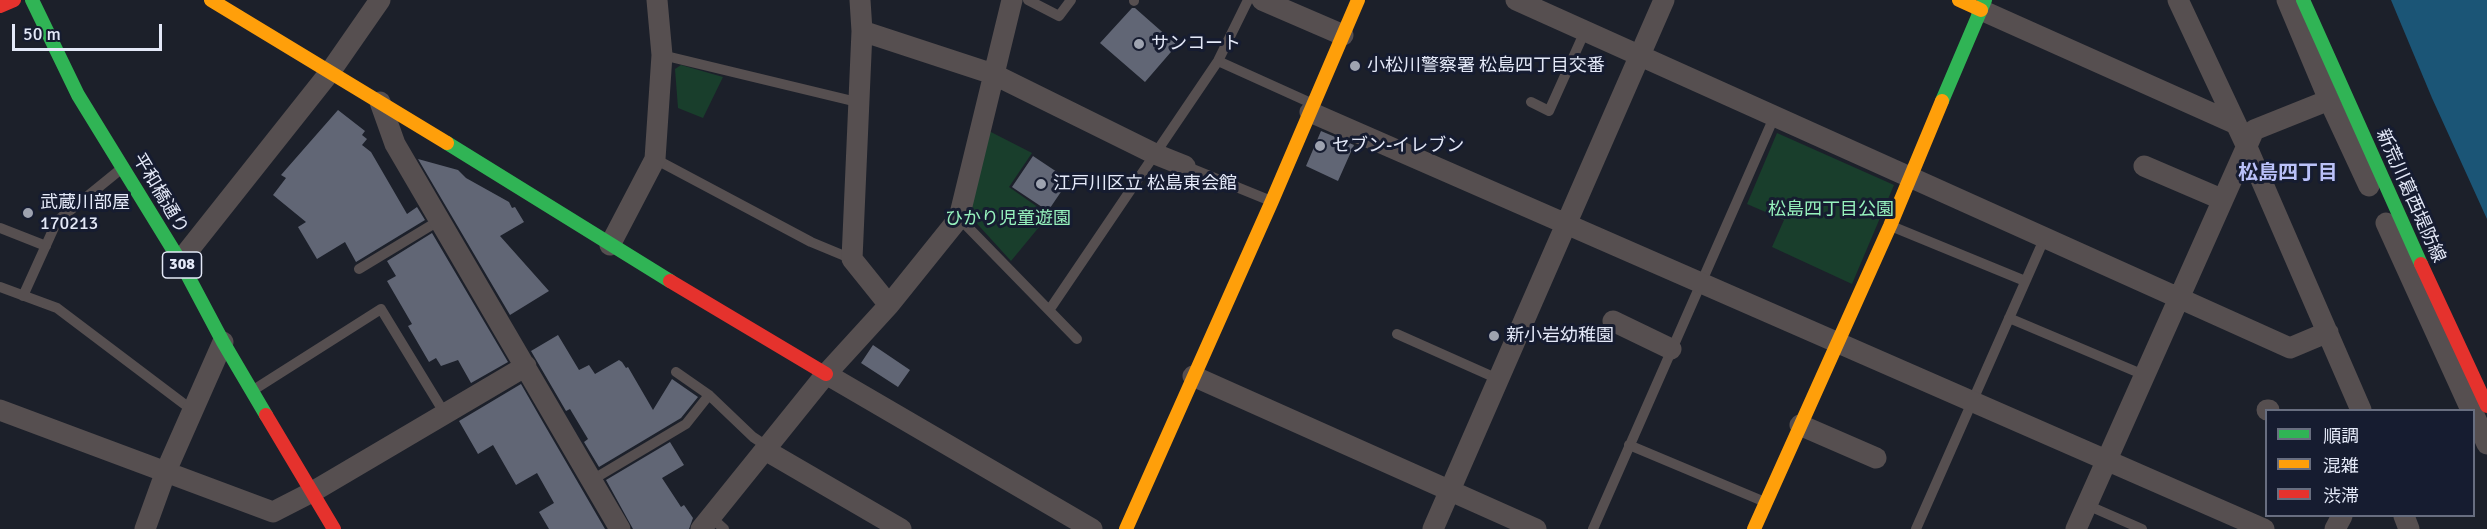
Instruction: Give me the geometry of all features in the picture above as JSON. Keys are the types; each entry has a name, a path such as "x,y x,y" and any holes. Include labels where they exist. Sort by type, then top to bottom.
{"street":[{"path":"0,6 14,0"},
{"name":"平和橋通り","path":"32,0 73,85 180,261 223,342 314,491 334,529"},
{"path":"211,0 381,102 610,245 1092,529"},
{"path":"180,261 330,72 380,0"},
{"path":"610,245 655,159 662,55 657,0"},
{"path":"860,0 862,31 857,102 852,259 889,305"},
{"path":"712,525 766,448 826,374 889,305 959,218 1012,0"},
{"path":"1263,0 1343,35"},
{"path":"1126,529 1272,201 1358,0"},
{"path":"1516,0 2290,348 2328,332"},
{"path":"1433,529 1664,0"},
{"path":"1959,0 1983,5 2236,124"},
{"path":"2178,0 2246,145 2360,409"},
{"path":"2288,0 2329,100 2367,164 2470,409"},
{"name":"新荒川葛西堤防線","path":"2303,0 2367,164 2487,406"},
{"path":"1754,529 1890,226 1983,5"},
{"path":"862,31 993,74 1155,154 1185,166"},
{"path":"2076,529 2253,130 2329,100"},
{"path":"381,102 395,144 620,529"},
{"path":"1312,108 1566,224 2264,529"},
{"path":"2144,166 2222,199"},
{"path":"1613,321 1671,349"},
{"path":"145,529 166,471 223,342"},
{"path":"0,410 273,512 314,491 526,366"},
{"path":"1193,376 1536,529"},
{"path":"1800,425 1875,458"},
{"path":"766,448 901,529"}],"lane":[{"path":"1028,0 1059,16 1071,0"},
{"path":"1050,309 1218,61 1248,0"},
{"path":"1531,102 1549,111 1585,31"},
{"path":"662,55 857,102"},
{"path":"1218,61 1312,108"},
{"path":"1593,529 1775,115"},
{"path":"655,159 811,242 852,259"},
{"path":"1185,166 1272,201"},
{"path":"23,296 57,221 123,167"},
{"path":"959,218 1077,339"},
{"path":"359,269 441,220"},
{"path":"1890,226 2025,281"},
{"path":"0,228 46,246"},
{"path":"1916,529 2045,237"},
{"path":"0,287 57,308 192,410"},
{"path":"253,390 381,309 445,414"},
{"path":"2009,318 2144,375"},
{"path":"1398,334 1498,379"},
{"path":"676,372 709,395 766,448"},
{"path":"592,480 686,424 709,395"},
{"path":"1629,445 1766,502"},
{"path":"2086,505 2142,529"}],"green space":[{"path":"681,65 723,77 703,118 678,108 675,69"},
{"name":"ひかり児童遊園","path":"987,130 1032,153 1009,187 1049,215 1011,261 970,216"},
{"name":"松島四丁目公園","path":"1777,133 1894,185 1852,284 1772,247 1784,220 1747,204"}],"water":[{"path":"2391,0 2487,0 2487,219 2432,98"}],"building":[{"name":"サンコート","path":"1132,8 1135,8 1177,45 1145,82 1100,43"},
{"path":"338,110 365,131 362,135 367,139 362,145 371,152 407,214 417,207 425,220 356,262 345,242 317,259 298,227 306,222 273,195 286,178 281,175"},
{"path":"1321,131 1354,145 1338,181 1306,166"},
{"name":"江戸川区立 松島東会館","path":"1033,156 1069,180 1048,211 1012,187"},
{"path":"418,159 458,170 466,178 509,202 512,208 515,207 524,222 500,236 549,291 510,315"},
{"path":"432,233 508,362 471,383 458,360 441,366 436,358 429,362 408,326 412,324 387,281 396,276 387,261"},
{"path":"558,335 579,370 589,365 595,374 619,360 622,362 626,368 628,367 653,410 672,379 698,397 681,418 599,467 584,442 588,439 570,409 566,411 531,351"},
{"path":"873,345 910,370 898,387 861,363"},
{"path":"521,384 605,529 549,529 539,512 554,503 537,473 516,485 493,445 478,454 459,421"},
{"path":"670,442 684,465 662,478 681,507 684,505 693,518 689,529 633,529 606,480"}],"traffic: fast":[{"path":"32,0 78,95 180,261 223,342 266,415"},
{"path":"1942,101 1985,0"},
{"path":"2303,0 2421,264"},
{"path":"447,143 670,281"}],"traffic: slow":[{"path":"211,0 447,143"},
{"path":"1126,529 1272,201 1358,0"},
{"path":"1959,0 1981,10"},
{"path":"1754,529 1890,226 1942,101"}],"traffic: jam":[{"path":"0,6 14,0"},
{"path":"2421,264 2487,406"},
{"path":"670,281 826,374"},
{"path":"266,415 334,529"}],"place":[{"name":"サンコート","path":"1139,44"},
{"name":"小松川警察署 松島四丁目交番","path":"1355,66"},
{"name":"セブン-イレブン","path":"1320,146"},
{"name":"江戸川区立 松島東会館","path":"1041,184"},
{"name":"武蔵川部屋 170213","path":"28,213"},
{"name":"新小岩幼稚園","path":"1494,336"}],"district":[{"name":"松島四丁目","path":"2288,174"}]}
